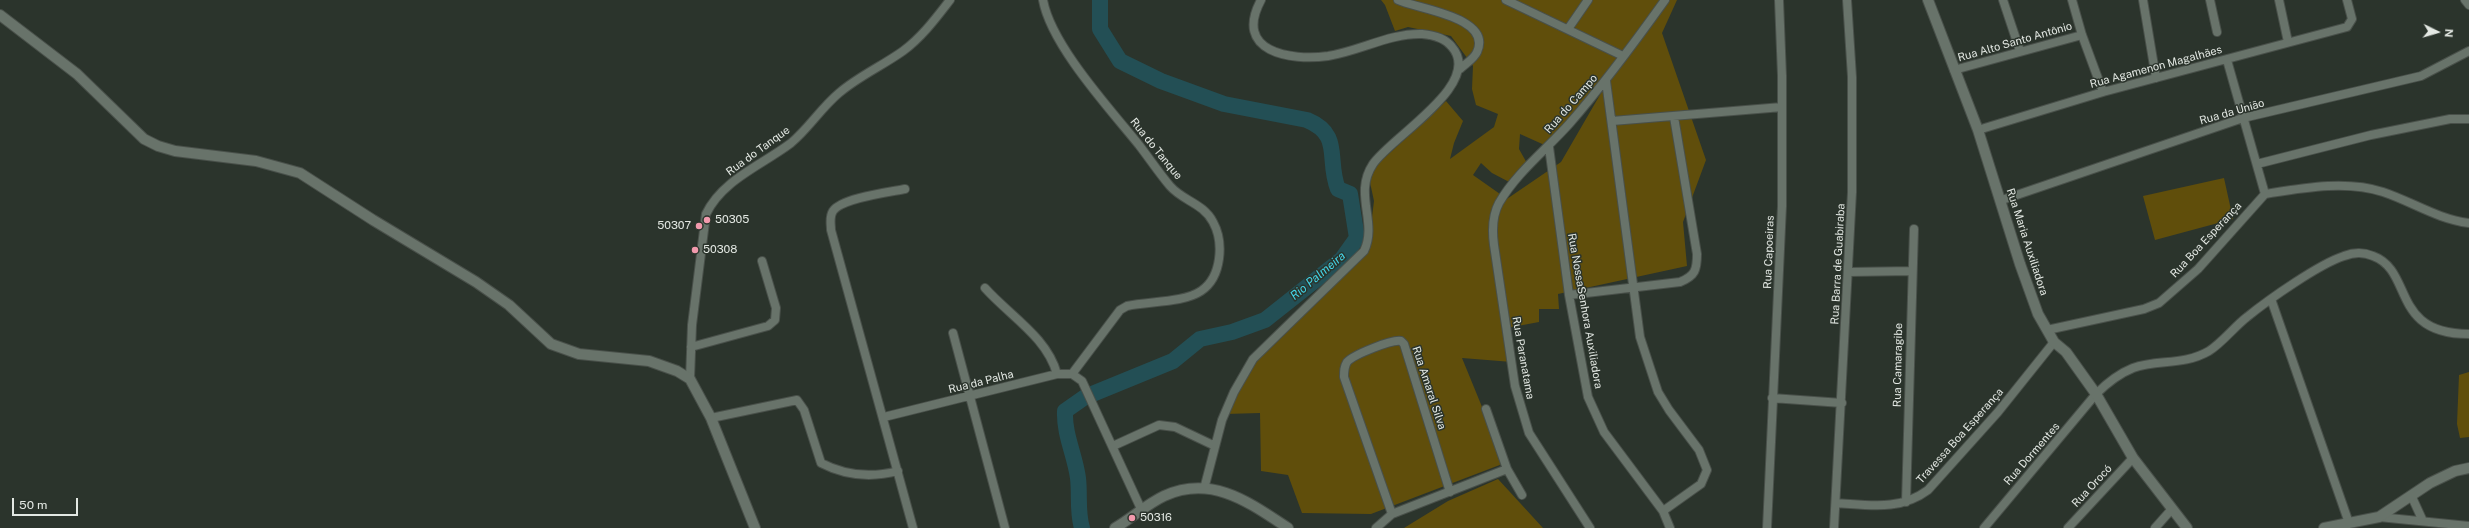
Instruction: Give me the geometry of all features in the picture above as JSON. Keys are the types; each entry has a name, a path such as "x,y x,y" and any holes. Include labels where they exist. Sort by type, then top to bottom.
{"street":[{"name":"Rua do Tanque","path":"690,379 691,347 700,250 706,214 709,206 734,180 792,142 839,93 873,68 904,50 925,31 950,0"},
{"name":"Rua do Tanque","path":"1043,0 1048,18 1054,30 1088,81 1170,187 1206,211 1214,224 1220,243 1215,274 1202,290 1180,298 1141,303 1127,306 1120,310 1072,374"},
{"path":"1261,0 1252,23 1254,33 1257,40 1273,51 1287,54 1327,56 1397,37 1422,34 1437,36 1446,41 1458,56 1460,70"},
{"path":"1204,489 1222,420 1234,392 1254,359 1364,251 1369,241 1369,228 1363,185 1373,163 1438,103 1455,80 1460,70 1477,51 1478,46 1474,30 1464,21 1452,15 1416,7 1398,0"},
{"path":"1506,0 1623,56"},
{"path":"1568,29 1588,0"},
{"name":"Rua do Campo","path":"1493,221 1498,205 1513,184 1528,165 1549,146 1606,80 1665,0"},
{"name":"Rua Capoeiras","path":"1767,528 1782,206 1782,107 1779,0"},
{"name":"Rua Barra de Guabiraba","path":"1834,528 1849,272 1854,127 1847,0"},
{"name":"Rua Maria Auxiliadora","path":"1928,0 1978,130 2002,200 2020,264 2038,314 2054,342 2066,352 2096,394 2133,458 2171,510 2187,528"},
{"path":"2003,0 2020,51"},
{"path":"2072,0 2082,35 2103,92"},
{"path":"2143,0 2156,78"},
{"path":"2210,0 2217,32"},
{"path":"2279,0 2288,42"},
{"name":"Rua Agamenon Magalhães","path":"1978,130 2103,92 2226,60 2288,42 2340,30 2347,27 2351,21 2347,0"},
{"path":"2465,0 2469,5"},
{"path":"0,15 78,74 131,127 151,143 175,151 256,161 300,173 372,220 476,282 509,305 551,344 579,354 655,362 677,371 690,379 711,418 755,528"},
{"name":"Rua Alto Santo Antônio","path":"1954,70 2082,35"},
{"name":"Rua da União","path":"2002,200 2243,118 2420,76 2469,51"},
{"path":"2226,60 2265,194 2301,189 2347,186 2382,192 2431,213 2469,223"},
{"path":"1606,80 1632,288 1640,337 1658,392 1669,410 1699,450 1707,470 1701,484 1662,511"},
{"path":"1612,121 1782,107"},
{"path":"1570,296 1680,282 1690,278 1696,272 1697,254 1674,117"},
{"path":"2257,164 2371,134 2450,119 2469,119"},
{"name":"Rua NossaSenhora Auxiliadora","path":"1549,146 1570,296 1584,377 1593,411 1604,432 1662,511 1670,528"},
{"path":"905,189 838,206 830,218 831,230 884,417 913,528"},
{"name":"Rua Boa Esperança","path":"2047,330 2144,309 2159,303 2198,269 2265,194"},
{"name":"Rua Paranatama","path":"1493,221 1494,245 1515,386 1529,433 1590,528"},
{"name":"Rua Camaragibe","path":"1906,502 1914,229"},
{"name":"Rua Dormentes","path":"1984,528 2096,394 2112,379 2134,368 2188,361 2210,350 2246,317 2271,299 2344,256 2360,252 2375,256 2387,265 2407,305 2418,319 2454,334 2469,334"},
{"path":"691,347 768,326 774,320 776,308 762,261"},
{"path":"1849,272 1912,271"},
{"path":"985,288 1046,347 1053,361 1057,374"},
{"path":"2271,299 2348,523"},
{"path":"953,333 968,396 1005,528"},
{"name":"Rua Amaral Silva","path":"1392,514 1344,377 1344,370 1348,360 1355,356 1398,340 1404,344 1450,492"},
{"name":"Travessa Boa Esperança","path":"1836,503 1881,506 1916,499 1928,490 1998,412 2054,342"},
{"name":"Rua da Palha","path":"884,417 1057,374 1072,374"},
{"path":"1072,374 1082,382 1088,398 1113,446 1142,511"},
{"path":"1772,398 1842,403"},
{"path":"711,418 797,400 804,410 821,463 860,476 881,476 898,471"},
{"path":"1486,409 1507,469 1522,494"},
{"path":"1113,446 1159,425 1175,427 1215,446"},
{"name":"Rua Orocó","path":"2068,528 2133,458"},
{"path":"2379,516 2430,483 2455,471 2469,468"},
{"path":"1376,528 1392,514 1507,469"},
{"path":"1121,526 1163,496 1174,492 1204,489 1227,492 1245,499 1288,528"},
{"path":"2411,495 2422,519"},
{"path":"2155,528 2171,510"},
{"path":"2324,528 2379,516 2422,519 2469,526"}],"shaded area":[{"path":"1381,0 1677,0 1662,33 1706,160 1683,222 1687,266 1558,294 1559,309 1539,309 1539,322 1507,328 1512,362 1462,358 1505,463 1371,514 1302,513 1288,475 1261,471 1260,413 1225,414 1251,363 1369,241 1374,201 1368,173 1446,101 1463,121 1454,143 1450,159 1494,127 1498,114 1476,105 1472,89 1473,66 1451,36 1408,27 1395,31 1385,5","holes":["1619,62 1561,162 1498,205 1495,214 1500,194 1473,175 1481,163 1492,173 1513,184 1528,165 1519,149 1520,134 1549,147"]},
{"path":"2224,178 2233,219 2155,240 2143,196"},
{"path":"2469,372 2469,437 2460,438 2457,424 2459,375"},
{"path":"1498,479 1543,528 1404,528 1448,501"}],"waterway":[{"name":"Rio Palmeira","path":"1082,528 1080,522 1077,470 1066,428 1065,411 1085,397 1173,361 1200,339 1232,332 1265,320 1342,259 1357,238 1350,194 1338,189 1333,168 1332,149 1325,133 1318,126 1307,120 1224,104 1161,81 1120,61 1100,29 1100,0"}],"place":[{"name":"50305","path":"707,220"},
{"name":"50307","path":"699,226"},
{"name":"50308","path":"695,250"},
{"name":"50316","path":"1132,518"}]}
